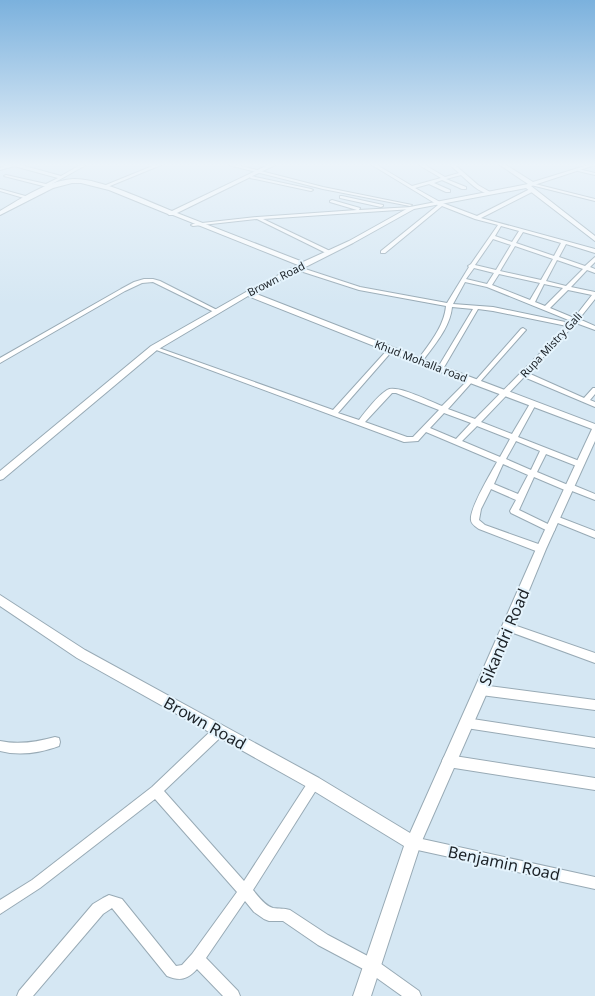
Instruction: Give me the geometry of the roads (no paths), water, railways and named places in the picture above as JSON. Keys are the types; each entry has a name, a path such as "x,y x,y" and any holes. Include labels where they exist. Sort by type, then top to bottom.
{"street":[{"path":"165,211 203,224 300,266"},
{"path":"193,225 257,218 358,211"},
{"name":"Brown Road","path":"0,476 154,348 248,293 328,252 351,242 408,211"},
{"path":"383,252 430,211"},
{"path":"461,211 500,225 595,251"},
{"path":"477,218 488,211"},
{"path":"561,211 595,239"},
{"path":"169,213 193,225 359,288 420,298 449,305 493,309 571,325"},
{"path":"257,218 328,252"},
{"path":"420,361 442,329 448,316 449,305 471,266 500,225"},
{"path":"489,286 521,231"},
{"path":"492,237 595,270"},
{"path":"532,302 564,243"},
{"path":"547,308 565,288 595,260"},
{"path":"471,266 595,295"},
{"path":"0,361 142,280 148,279 158,282 216,311"},
{"path":"463,280 489,286 576,319 595,328"},
{"name":"Khud Mohalla road","path":"248,293 420,361 595,427"},
{"name":"Rupa Mistry Gali","path":"457,442 571,325 595,295"},
{"path":"440,368 476,308"},
{"path":"154,348 410,440 415,439 523,330"},
{"path":"335,412 391,349"},
{"path":"524,374 595,405"},
{"path":"361,422 382,398 393,390 445,409 579,464"},
{"path":"585,401 595,390"},
{"path":"533,404 501,461 477,509 475,517 477,523 542,549"},
{"path":"425,429 532,474 595,497"},
{"name":"Sikandri Road","path":"362,996 413,843 570,488 579,464 595,431"},
{"path":"544,450 514,509 516,512 553,524 595,535"},
{"path":"489,485 520,498"},
{"name":"Brown Road","path":"0,600 81,654 314,783 413,843"},
{"path":"508,627 595,658"},
{"path":"481,690 595,705"},
{"path":"466,723 595,743"},
{"path":"0,908 36,884 156,791 220,731"},
{"path":"0,746 7,749 35,748 55,742"},
{"path":"448,761 595,784"},
{"path":"24,996 98,909 109,901 113,901 117,904 172,971 177,974 182,973 197,959 245,890 314,783"},
{"path":"156,791 264,911 274,915 285,915 323,940 372,966 414,996"},
{"name":"Benjamin Road","path":"413,843 595,883"},
{"path":"197,959 233,996"}]}
